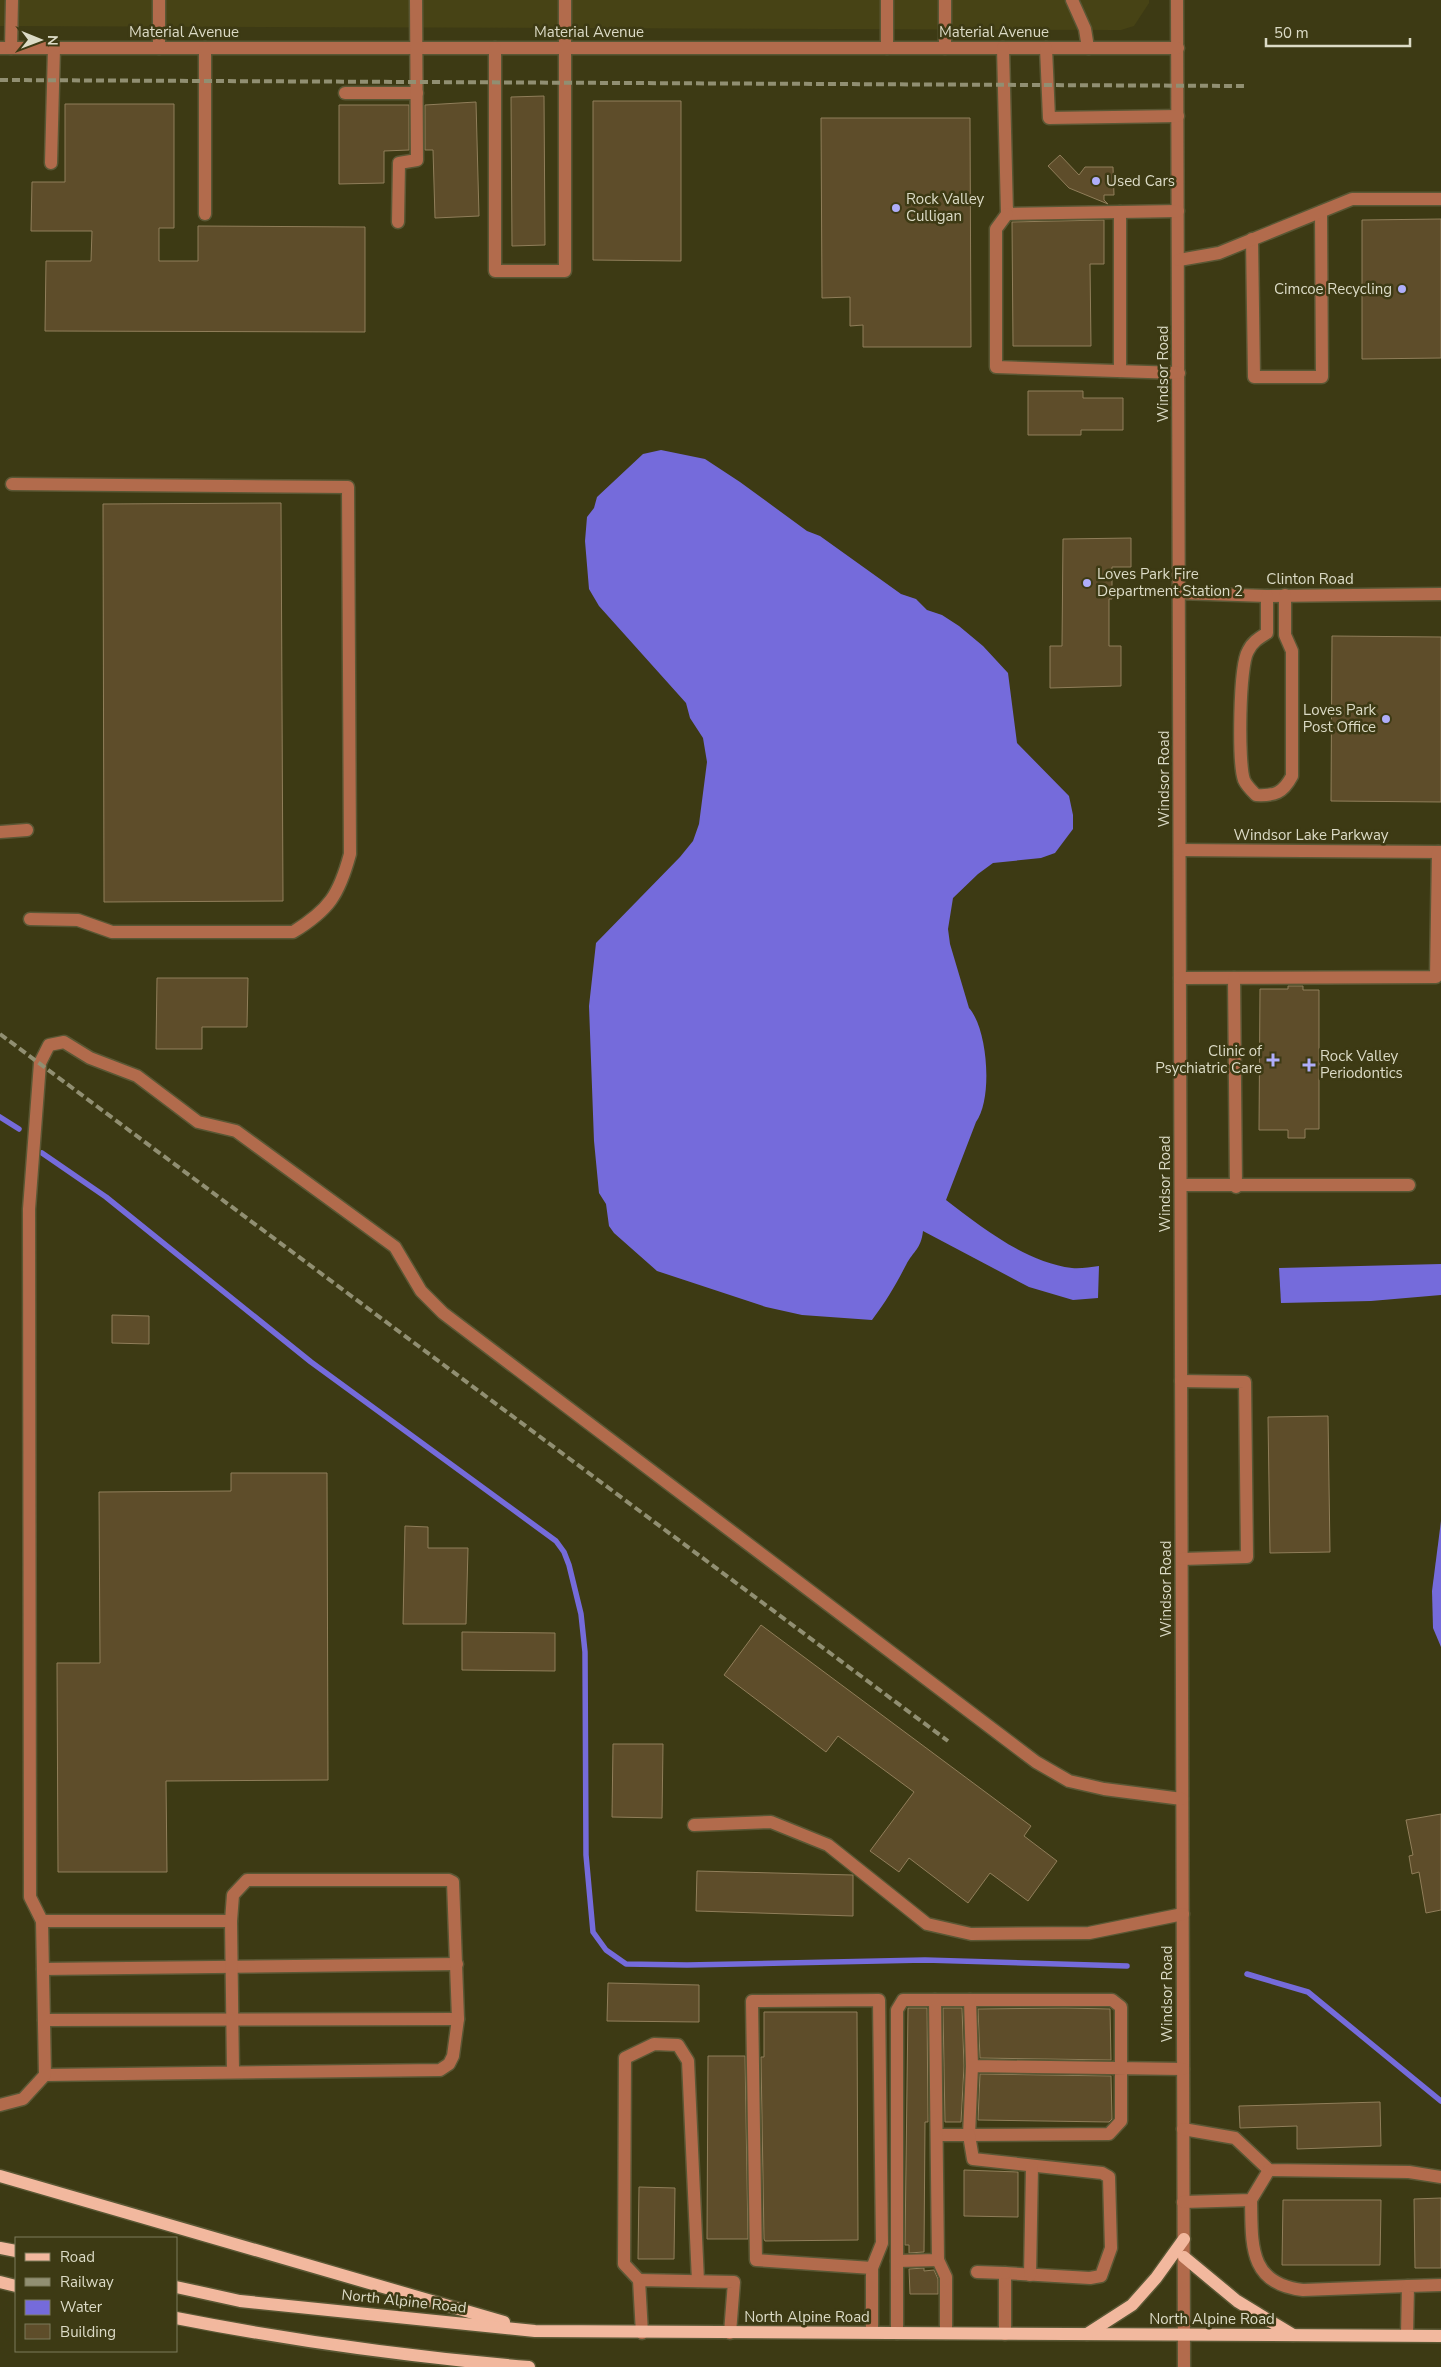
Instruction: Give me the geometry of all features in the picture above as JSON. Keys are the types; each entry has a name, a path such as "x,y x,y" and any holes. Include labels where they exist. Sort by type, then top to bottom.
{"main road":[{"path":"0,2176 535,2331"},
{"path":"1086,2334 1132,2305 1156,2278 1184,2239"},
{"path":"1,2248 15,2251"},
{"path":"1184,2257 1237,2301 1293,2335"},
{"path":"0,2282 15,2286"},
{"name":"North Alpine Road","path":"178,2287 240,2301 535,2331 1441,2336"},
{"path":"178,2318 239,2330 426,2358 529,2367"}],"street":[{"path":"6,48 12,0"},
{"path":"159,0 160,48"},
{"path":"398,222 399,163 417,160 416,0"},
{"path":"494,48 495,271 565,271 565,0"},
{"path":"886,48 887,0"},
{"path":"945,0 945,48"},
{"path":"1072,0 1085,29 1088,48"},
{"name":"Windsor Road","path":"1177,0 1184,2367"},
{"name":"Material Avenue","path":"6,48 1178,48"},
{"path":"51,163 54,48"},
{"path":"205,48 205,214"},
{"path":"1003,48 1006,214 996,230 996,367 1179,373"},
{"path":"1046,48 1049,118 1178,116"},
{"path":"345,94 417,93"},
{"path":"1178,260 1219,253 1352,199 1441,199"},
{"path":"1006,214 1178,211"},
{"path":"1120,212 1120,371"},
{"path":"1252,239 1254,377 1322,377 1322,212"},
{"path":"12,484 348,487 350,854 343,882 330,903 313,919 292,932 112,932 78,920 30,919"},
{"name":"Clinton Road","path":"1180,593 1267,596 1441,594"},
{"path":"1267,596 1267,633 1256,640 1248,651 1242,667 1242,755 1244,780 1256,795 1271,796 1285,789 1292,776 1292,651 1285,635 1285,596"},
{"path":"0,832 27,830"},
{"name":"Windsor Lake Parkway","path":"1180,850 1440,852"},
{"path":"1180,978 1436,977 1440,852"},
{"path":"1234,978 1236,1187"},
{"path":"0,2105 23,2099 45,2075 42,1921 30,1897 30,1209 40,1063 49,1045 56,1042 64,1042 90,1058 137,1076 198,1122 236,1131 395,1247 421,1291 443,1313 1036,1762 1069,1781 1104,1789 1182,1799"},
{"path":"1181,1186 1409,1185"},
{"path":"1181,1381 1245,1382 1247,1557 1182,1558"},
{"path":"694,1826 771,1822 828,1845 927,1924 971,1934 1090,1933 1183,1914"},
{"path":"45,2075 233,2071 432,2072 440,2070 449,2064 453,2056 458,2019 454,1885 449,1880 246,1880 233,1895 231,1921 233,2071"},
{"path":"42,1921 231,1921"},
{"path":"43,1969 457,1964"},
{"path":"872,2268 756,2260 752,2000 879,2000 882,2243 872,2268 872,2332"},
{"path":"897,2333 897,2010 903,2000 1112,2000 1121,2008 1121,2121 1109,2134 936,2135"},
{"path":"935,2000 938,2260 946,2277 946,2333"},
{"path":"970,2000 972,2066 970,2135 973,2158 1032,2167 1102,2173 1109,2177 1111,2248 1101,2276 1090,2278 977,2272"},
{"path":"44,2020 458,2019"},
{"path":"642,2333 639,2280 624,2264 625,2058 654,2044 678,2045 688,2061 698,2281"},
{"path":"972,2066 1183,2069"},
{"path":"1183,2129 1235,2138 1269,2170 1408,2172 1441,2177"},
{"path":"1030,2275 1032,2167"},
{"path":"1269,2170 1251,2200 1253,2250 1260,2270 1274,2282 1303,2290 1441,2286"},
{"path":"1183,2202 1251,2200"},
{"path":"897,2261 938,2260"},
{"path":"1005,2273 1005,2334"},
{"path":"639,2280 734,2282 730,2333"},
{"path":"1407,2335 1408,2286"}],"shaded area":[{"path":"0,0 1149,0 1149,3 1134,26 1121,30 0,26"}],"water":[{"path":"661,450 705,459 807,531 820,536 901,594 916,599 927,610 942,615 959,626 983,646 1008,673 1017,743 1069,796 1073,815 1073,829 1055,853 1041,858 993,863 978,874 953,898 948,929 950,944 969,1008 980,1031 984,1047 986,1081 985,1097 981,1111 946,1200 1005,1242 1038,1259 1072,1268 1099,1266 1098,1298 1073,1300 1029,1287 923,1231 919,1246 872,1320 802,1315 766,1307 657,1271 614,1233 609,1226 606,1204 599,1193 594,1141 589,1006 596,943 680,857 693,841 699,824 707,762 703,738 690,718 686,703 599,606 589,589 585,541 587,517 594,508 597,497 643,454"},
{"path":"1441,1264 1441,1295 1371,1301 1281,1303 1279,1268"},
{"path":"1441,1521 1441,1647 1433,1628 1432,1591"}],"building":[{"path":"544,96 545,245 512,246 511,97"},
{"path":"593,101 681,101 681,261 593,260"},
{"path":"476,102 479,216 435,218 433,150 425,150 425,105"},
{"path":"65,104 174,104 174,228 159,228 159,261 198,261 198,226 365,227 365,332 45,331 46,261 91,261 92,231 31,231 32,182 65,182"},
{"path":"339,105 409,105 409,150 384,151 384,183 339,184"},
{"name":"Rock Valley Culligan","path":"821,118 970,118 971,347 863,347 863,325 850,326 850,297 822,298"},
{"path":"1060,155 1079,175 1085,167 1113,167 1114,195 1104,195 1104,200 1108,204 1069,188 1048,166"},
{"name":"Cimcoe Recycling","path":"1441,219 1441,358 1362,359 1362,220"},
{"path":"1104,220 1104,264 1090,264 1091,346 1013,346 1012,222"},
{"path":"1028,391 1083,391 1083,398 1123,398 1123,430 1081,430 1081,435 1028,435"},
{"path":"281,503 283,901 104,902 103,504"},
{"name":"Loves Park Fire Department Station 2","path":"1131,538 1131,567 1112,567 1112,599 1109,599 1109,646 1121,646 1121,686 1050,688 1050,646 1062,646 1063,539"},
{"name":"Loves Park Post Office","path":"1332,636 1441,637 1441,802 1331,801"},
{"path":"157,978 248,978 247,1027 202,1027 202,1049 156,1049"},
{"path":"1288,986 1303,986 1303,990 1319,990 1319,1129 1305,1129 1305,1138 1288,1138 1288,1130 1259,1130 1260,989 1288,989"},
{"path":"112,1315 149,1316 149,1344 112,1343"},
{"path":"1328,1416 1330,1552 1270,1553 1268,1417"},
{"path":"231,1473 327,1473 328,1780 166,1781 167,1872 58,1872 57,1663 100,1663 99,1492 231,1491"},
{"path":"405,1526 428,1527 428,1548 468,1548 466,1624 403,1624"},
{"path":"761,1625 1031,1826 1024,1836 1057,1861 1028,1901 990,1873 968,1903 909,1858 899,1872 870,1851 914,1792 838,1736 826,1752 724,1675"},
{"path":"462,1632 555,1633 555,1671 462,1670"},
{"path":"613,1744 663,1744 662,1818 612,1817"},
{"path":"1441,1814 1441,1910 1426,1913 1419,1872 1412,1874 1409,1856 1413,1855 1406,1820"},
{"path":"697,1871 853,1875 853,1916 696,1911"},
{"path":"608,1983 699,1985 699,2022 607,2021"},
{"path":"908,2008 927,2008 928,2122 925,2122 924,2252 909,2253 909,2245 905,2245"},
{"path":"943,2008 962,2008 964,2066 961,2122 945,2122"},
{"path":"978,2009 1110,2009 1111,2060 980,2058"},
{"path":"764,2012 857,2012 858,2240 765,2241 764,2239 761,2057 764,2057"},
{"path":"708,2056 745,2056 748,2239 707,2239"},
{"path":"980,2074 1111,2076 1112,2119 1109,2122 978,2120"},
{"path":"1380,2102 1381,2146 1297,2149 1297,2126 1240,2128 1239,2106"},
{"path":"964,2170 1018,2172 1018,2217 964,2216"},
{"path":"639,2187 675,2188 674,2259 638,2259"},
{"path":"1441,2198 1441,2268 1415,2268 1414,2199"},
{"path":"1283,2200 1381,2200 1380,2265 1282,2265"},
{"path":"924,2268 924,2271 934,2270 938,2279 938,2294 910,2294 909,2269"}],"waterway":[{"path":"0,1117 19,1129"},
{"path":"42,1153 106,1197 311,1362 556,1541 564,1552 581,1614 585,1652 586,1855 593,1932 606,1950 626,1964 687,1965 925,1960 1127,1966"},
{"path":"1247,1974 1308,1992 1441,2101"}],"railway":[{"path":"0,80 1245,86"},
{"path":"0,1034 948,1741"}],"place":[{"name":"Used Cars","path":"1096,181"},
{"name":"Rock Valley Culligan","path":"896,208"},
{"name":"Cimcoe Recycling","path":"1402,289"},
{"name":"Loves Park Fire Department Station 2","path":"1087,583"},
{"name":"Loves Park Post Office","path":"1386,719"},
{"name":"Clinic of Psychiatric Care","path":"1273,1060"},
{"name":"Rock Valley Periodontics","path":"1309,1065"}]}
